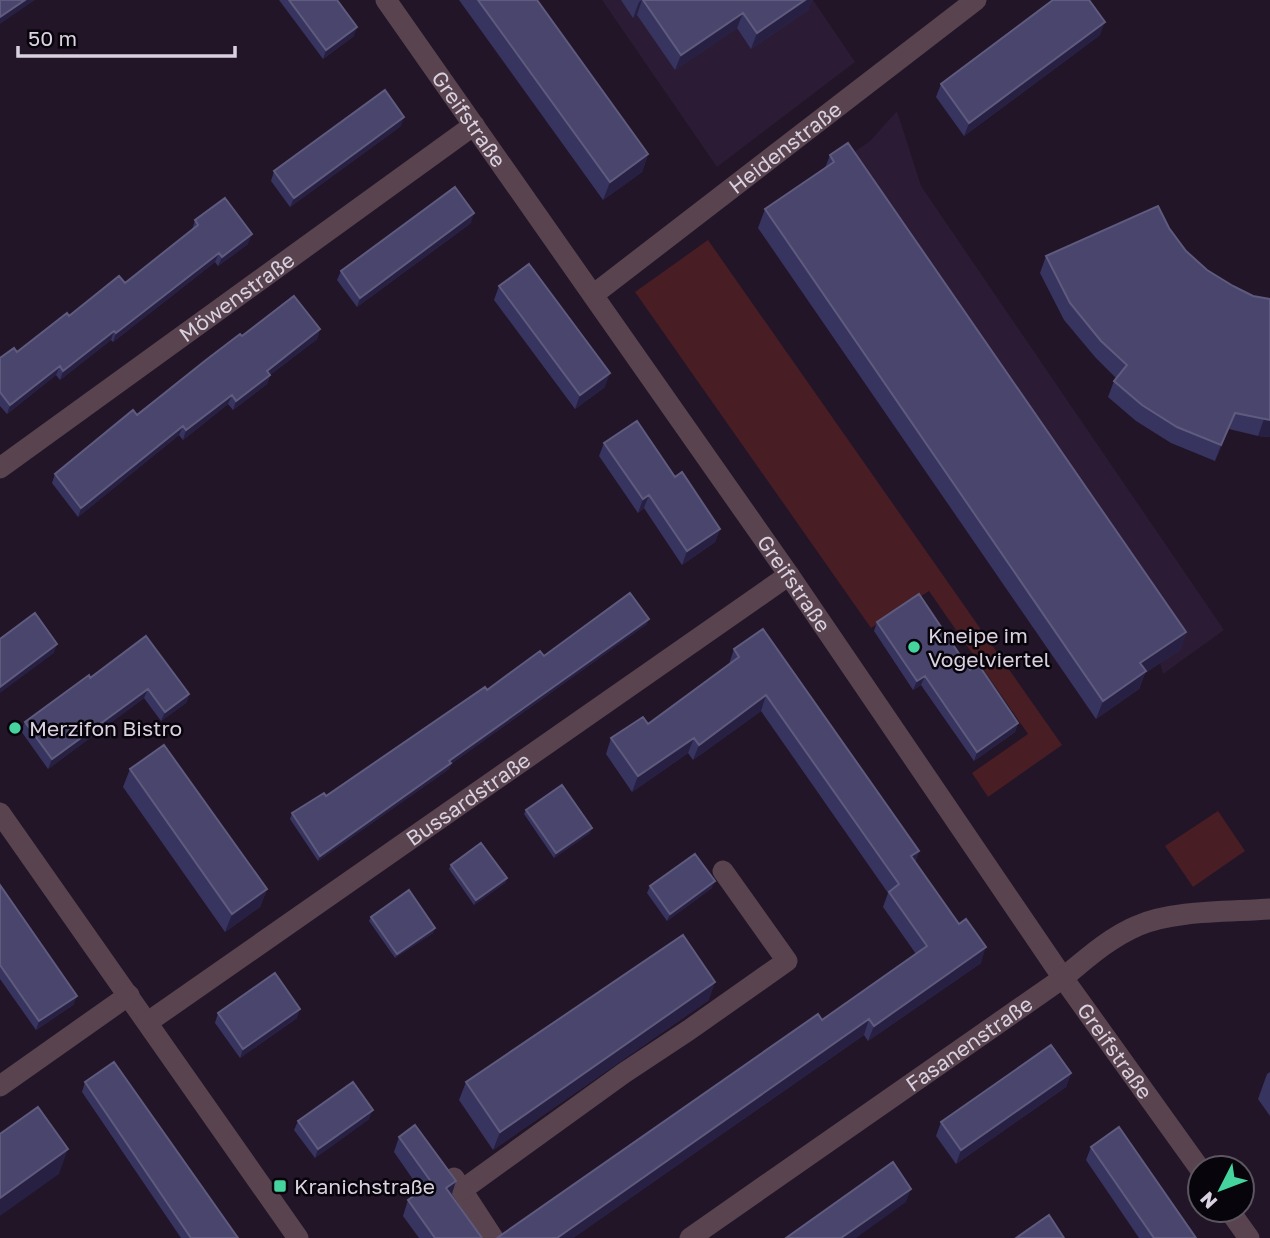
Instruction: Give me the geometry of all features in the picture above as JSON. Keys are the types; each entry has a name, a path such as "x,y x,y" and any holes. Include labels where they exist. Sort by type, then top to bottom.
{"street":[{"name":"Greifstraße","path":"386,0 789,575 1063,978 1189,1154"},
{"name":"Heidenstraße","path":"593,295 976,0"},
{"name":"Möwenstraße","path":"0,468 474,125"},
{"name":"Bussardstraße","path":"148,1022 789,575"},
{"path":"0,813 298,1238"},
{"path":"462,1190 624,1073 787,961 723,871"},
{"name":"Fasanenstraße","path":"690,1238 1063,978 1112,939 1139,925 1169,916 1270,909"},
{"path":"0,1086 129,995"},
{"path":"440,1160 493,1238"}],"shaded area":[{"path":"602,0 813,0 855,62 717,167"},
{"path":"897,111 921,186 1224,630 1163,674 1160,663 823,174 870,141"},
{"path":"708,240 1062,745 988,797 972,773 1028,734 929,591 871,628 635,292"},
{"path":"1218,811 1245,851 1193,887 1165,846"}],"building":[{"path":"0,0 25,0 0,17"},
{"path":"289,0 337,0 357,27 326,50"},
{"path":"478,0 537,0 648,154 610,182"},
{"path":"643,0 805,0 757,33 743,13 681,55"},
{"path":"1053,0 1089,0 1105,22 969,123 941,84"},
{"path":"385,90 404,117 294,198 274,171"},
{"path":"848,143 1186,632 1140,663 1146,671 1103,701 765,209 834,162 830,155"},
{"path":"455,187 474,213 360,298 341,271"},
{"path":"225,198 252,234 222,257 219,253 116,333 114,331 63,371 60,366 10,405 0,392 0,358 14,348 17,352 67,313 69,316 119,276 125,283 198,225 195,220"},
{"path":"1158,206 1169,228 1186,251 1207,270 1253,296 1270,299 1270,420 1235,413 1221,445 1177,427 1142,405 1114,381 1127,365 1101,341 1070,303 1046,256"},
{"path":"529,264 610,373 580,395 499,286"},
{"path":"294,296 320,329 267,371 270,375 236,401 232,395 186,430 183,426 81,508 55,474 133,410 137,415 240,334 242,336"},
{"path":"637,421 675,477 682,472 720,529 687,551 649,495 643,499 604,443"},
{"path":"630,593 649,619 320,856 292,813 324,793 326,796 485,687 487,690 540,651 544,656"},
{"path":"919,594 970,670 978,664 1018,723 977,752 925,676 917,681 877,622"},
{"path":"35,613 57,644 0,687 0,639"},
{"path":"763,629 919,851 911,856 959,924 966,919 986,947 874,1026 869,1019 557,1238 497,1238 818,1014 822,1020 927,946 889,892 899,884 766,695 699,745 694,738 638,776 611,738 643,717 648,724 739,657 734,649"},
{"path":"146,636 189,694 165,712 148,689 52,759 25,722"},
{"path":"164,745 267,889 232,914 130,769"},
{"path":"562,785 592,828 556,853 526,810"},
{"path":"481,843 507,878 476,900 451,865"},
{"path":"695,854 715,881 670,914 650,886"},
{"path":"0,885 77,996 39,1021 0,965"},
{"path":"409,890 435,928 397,954 371,917"},
{"path":"683,935 715,982 500,1132 466,1082"},
{"path":"275,973 300,1009 243,1049 218,1013"},
{"path":"1051,1045 1071,1073 961,1150 941,1122"},
{"path":"114,1062 238,1238 191,1238 85,1082"},
{"path":"353,1082 373,1110 318,1149 298,1121"},
{"path":"38,1107 68,1149 0,1198 0,1134"},
{"path":"415,1125 456,1181 446,1188 482,1238 435,1238 408,1200 432,1183 399,1137"},
{"path":"1119,1127 1196,1238 1154,1238 1091,1147"},
{"path":"893,1162 911,1189 841,1238 786,1238"},
{"path":"1049,1215 1064,1238 1016,1238"}],"place":[{"name":"Kneipe im Vogelviertel","path":"914,647"},
{"name":"Merzifon Bistro","path":"15,728"},
{"name":"Kranichstraße","path":"280,1186"}]}
